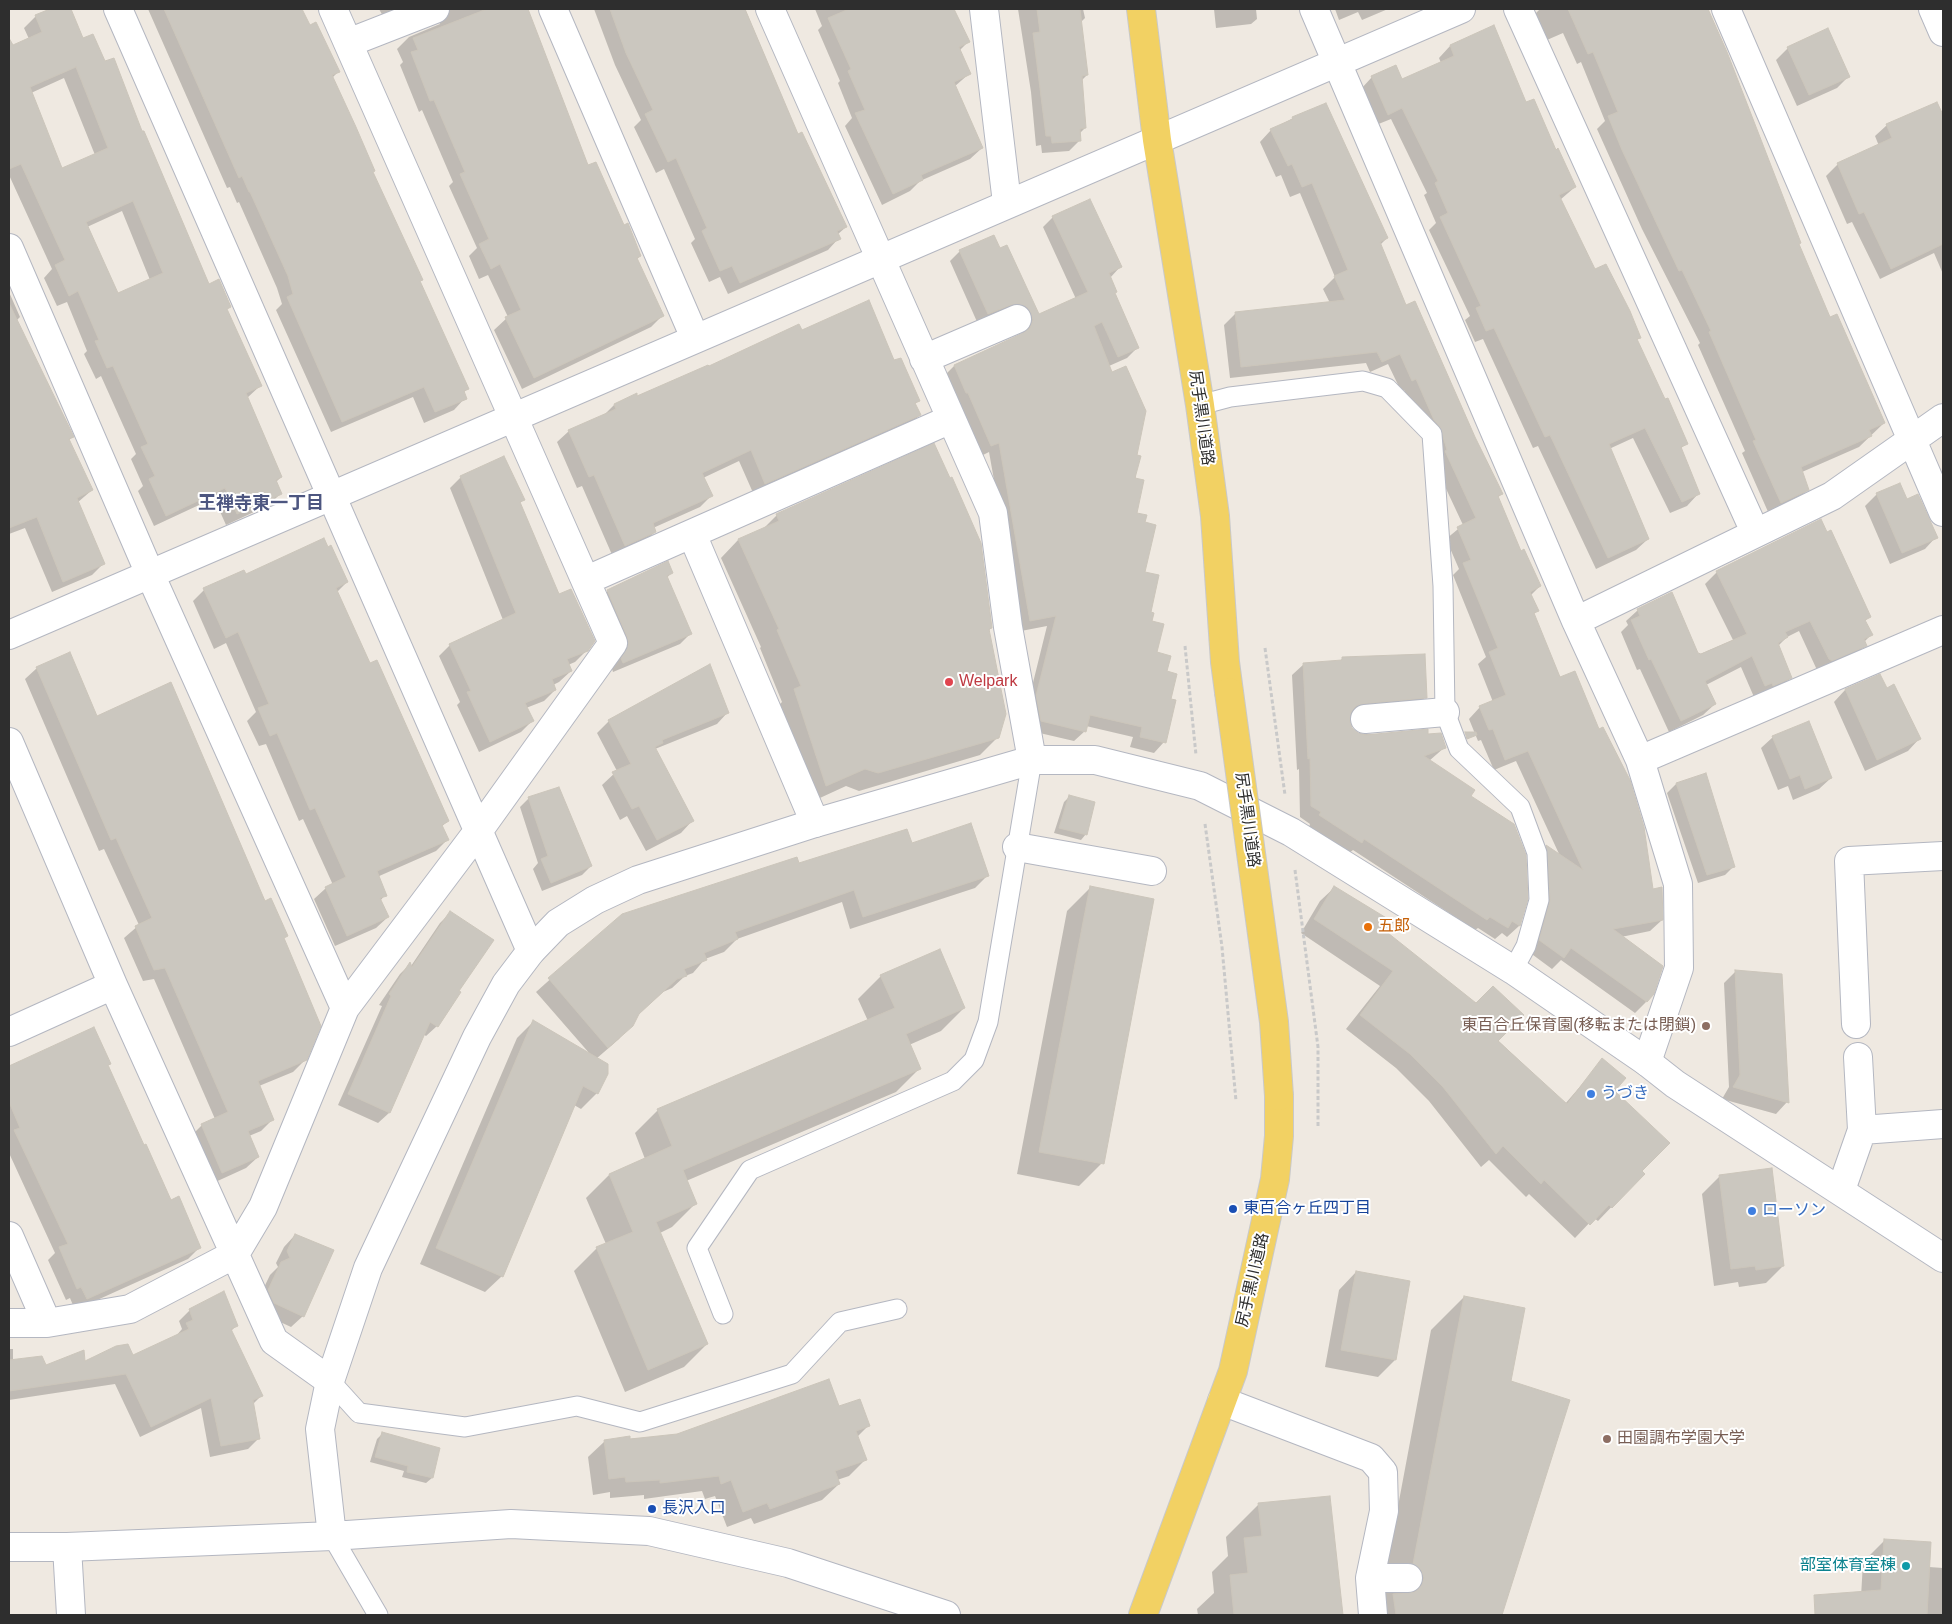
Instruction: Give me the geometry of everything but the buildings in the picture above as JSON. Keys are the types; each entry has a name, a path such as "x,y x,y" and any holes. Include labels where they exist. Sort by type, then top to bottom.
{"main road":[{"name":"尻手黒川道路","path":"1141,9 1157,140 1200,405 1215,516 1225,662 1274,1022 1279,1096 1279,1136 1275,1179 1232,1371 1143,1615"}],"street":[{"path":"118,9 531,951"},
{"path":"9,1322 47,1323 130,1309 235,1254 263,1207 345,1008 479,830 613,643 515,416 333,9"},
{"path":"348,43 435,9"},
{"path":"553,9 696,338"},
{"path":"770,9 992,513 1008,627 1032,760"},
{"path":"984,9 1007,203"},
{"path":"1314,9 1339,62 1576,621 1640,760 1678,884 1679,968 1647,1062"},
{"path":"9,635 1007,203 1461,9"},
{"path":"1518,9 1755,532"},
{"path":"1726,9 1943,512"},
{"path":"1933,9 1943,32"},
{"path":"9,248 150,574 345,1008"},
{"path":"924,358 1017,319"},
{"path":"1576,621 1832,496 1943,418"},
{"path":"587,580 951,419"},
{"path":"692,534 815,823"},
{"path":"1640,760 1943,630"},
{"path":"1366,719 1445,712"},
{"path":"9,742 113,985 274,1341 330,1381"},
{"path":"332,1536 320,1429 330,1381 368,1268 409,1177 477,1037 506,984 531,951 558,923 595,900 638,880 815,823 1032,760 1095,760 1200,786 1291,832 1513,970 1647,1062 1675,1084 1842,1190 1943,1258"},
{"path":"1017,847 1152,871"},
{"path":"1856,1024 1849,861 1943,856"},
{"path":"9,1032 113,985"},
{"path":"1842,1190 1862,1130 1858,1057"},
{"path":"1862,1130 1943,1124"},
{"path":"9,1236 47,1323"},
{"path":"1222,1401 1371,1458 1383,1472 1384,1512 1370,1578 1373,1615"},
{"path":"9,1547 67,1547 332,1536 511,1524 649,1531 788,1563 946,1615"},
{"path":"67,1547 71,1615"},
{"path":"1370,1578 1408,1578"}],"lane":[{"path":"1200,405 1230,397 1363,380 1387,388 1432,434 1443,586 1445,712 1459,749 1520,808 1538,853 1539,900 1526,946 1513,970"},
{"path":"723,1314 697,1248 750,1170 953,1081 974,1060 988,1022 1032,760"},
{"path":"330,1381 359,1413 465,1426 577,1406 640,1422 792,1374 840,1322 897,1310"},
{"path":"332,1536 378,1615"}],"path":[{"path":"1185,646 1196,756"},
{"path":"1265,648 1286,798"},
{"path":"1205,819 1223,955 1236,1101"},
{"path":"1295,866 1318,1048 1318,1126"}],"place":[{"name":"Welpark","path":"949,682"},
{"name":"五郎","path":"1368,927"},
{"name":"東百合丘保育園(移転または閉鎖)","path":"1706,1026"},
{"name":"うづき","path":"1591,1094"},
{"name":"東百合ヶ丘四丁目","path":"1233,1209"},
{"name":"ローソン","path":"1752,1211"},
{"name":"田園調布学園大学","path":"1607,1439"},
{"name":"長沢入口","path":"652,1509"},
{"name":"部室体育室棟","path":"1906,1566"}],"district":[{"name":"王禅寺東一丁目","path":"261,504"}]}
